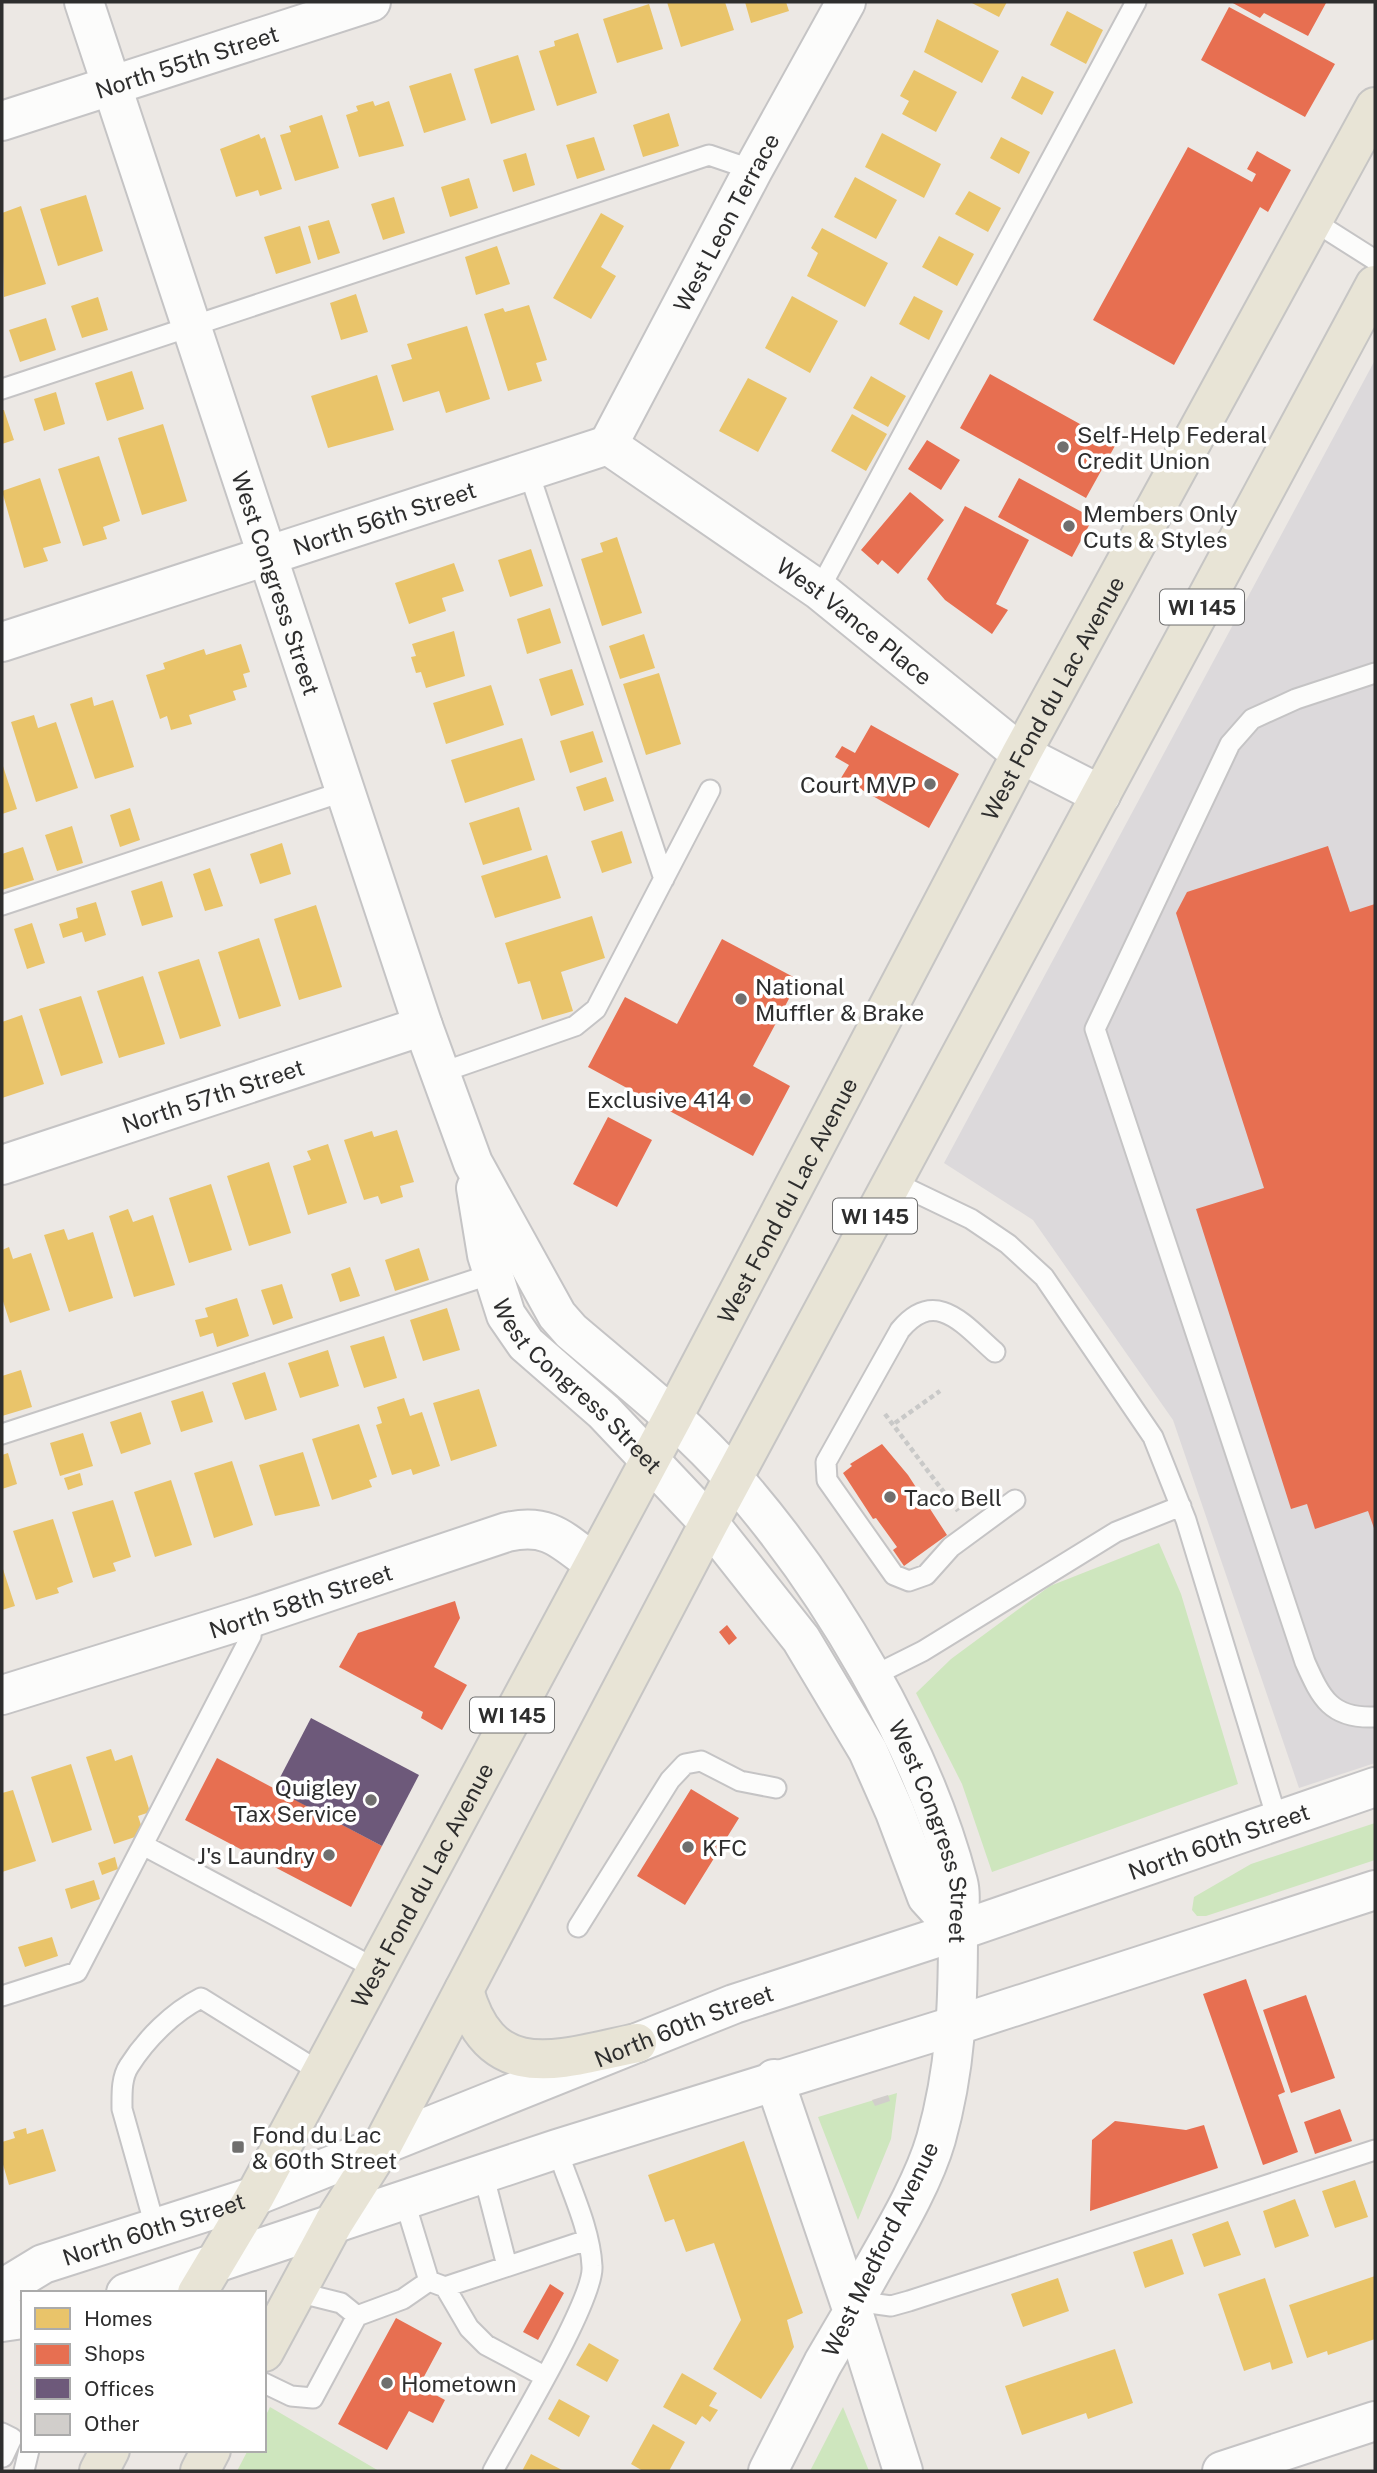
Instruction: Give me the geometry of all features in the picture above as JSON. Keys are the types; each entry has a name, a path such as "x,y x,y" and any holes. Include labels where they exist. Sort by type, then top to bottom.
{"main road":[{"name":"West Fond du Lac Avenue","path":"204,2279 255,2196 673,1417 1021,754 1315,222 1375,107"},
{"name":"WI 145","path":"266,2348 334,2222 382,2146 709,1523 1375,285"},
{"path":"464,1990 478,2026 499,2049 516,2058 553,2060 637,2043"},
{"path":"99,2471 109,2452"},
{"path":"200,2471 210,2452"}],"street":[{"name":"West Congress Street","path":"84,2 423,1026 473,1163 481,1228 509,1269 571,1331 673,1417 734,1480 803,1568 870,1676 913,1760 958,1884 958,1931"},
{"name":"North 55th Street","path":"2,121 371,2"},
{"name":"West Leon Terrace","path":"608,445 753,170 846,2"},
{"name":"West Vance Place","path":"608,445 819,590 1021,754 1101,795"},
{"name":"North 56th Street","path":"2,642 608,445"},
{"name":"North 57th Street","path":"2,1165 423,1026"},
{"name":"West Congress Street","path":"509,1269 506,1315 526,1344 604,1412 709,1523 802,1639 868,1751 895,1812 927,1897 958,1931"},
{"name":"North 58th Street","path":"2,1695 507,1532 531,1527 558,1537 593,1563"},
{"name":"North 60th Street","path":"2,2289 43,2264 156,2230 255,2196 734,2004 958,1931 1375,1787"},
{"path":"137,2291 204,2279 334,2222 774,2079 957,2025 1375,1890"},
{"name":"West Medford Avenue","path":"768,2471 854,2307 935,2142 952,2070 957,2025 958,1931"},
{"path":"774,2079 854,2307 903,2471"},
{"path":"2,2322 21,2319"},
{"path":"1223,2471 1375,2421"}],"lane":[{"path":"819,590 1136,2"},
{"path":"2,389 709,155 753,170"},
{"path":"1315,222 1375,260"},
{"path":"528,470 664,879"},
{"path":"1375,673 1296,699 1252,719 1230,744 1095,1029 1305,1662 1318,1692 1335,1711 1358,1718 1375,1717"},
{"path":"440,1073 575,1026 587,1019 596,1009 710,790"},
{"path":"2,905 345,791"},
{"path":"894,1182 971,1219 1008,1244 1044,1277 1153,1437 1181,1506 1277,1819"},
{"path":"2,1434 509,1269"},
{"path":"995,1352 943,1310 928,1309 912,1315 900,1330 826,1462 827,1480 894,1575 909,1581 926,1575 951,1547 1015,1500"},
{"path":"838,1698 870,1676 923,1651 1116,1532 1181,1506"},
{"path":"2,1996 76,1972 251,1636 253,1616"},
{"path":"578,1927 670,1780 685,1764 701,1761 740,1781 776,1788"},
{"path":"143,1845 376,1969"},
{"path":"156,2230 122,2109 121,2090 128,2067 178,2010 201,1998 320,2073"},
{"path":"493,2471 572,2325 592,2275 587,2240 556,2149"},
{"path":"854,2307 891,2306 909,2301 1375,2151"},
{"path":"483,2173 507,2266"},
{"path":"404,2199 437,2284 469,2328 486,2345 544,2376"},
{"path":"266,2384 291,2396 313,2398 357,2316 403,2300 437,2284 507,2266 587,2240"},
{"path":"297,2292 341,2303 357,2316"},
{"path":"3,2457 12,2436"},
{"path":"24,2471 29,2452"}],"path":[{"path":"895,1423 940,1391"},
{"path":"854,1414 874,1422 887,1412 972,1531"}],"shaded area":[{"path":"1375,360 1375,1763 1299,1788 1173,1420 1033,1220 944,1163"}],"green space":[{"path":"1159,1543 1181,1594 1238,1784 992,1872 962,1784 916,1693 951,1659 1050,1586"},
{"path":"1375,1823 1375,1860 1206,1916 1197,1916 1192,1910 1194,1897 1251,1864"},
{"path":"897,2093 891,2139 858,2220 818,2117"},
{"path":"270,2407 379,2471 237,2471 247,2452 266,2452 266,2415"},
{"path":"843,2407 869,2471 810,2471"}],"building: Homes":[{"path":"667,2 725,2 734,30 681,47"},
{"path":"745,2 786,2 789,11 751,23"},
{"path":"970,2 1007,2 999,17"},
{"path":"649,4 663,49 617,63 603,19"},
{"path":"1067,11 1103,30 1086,64 1050,45"},
{"path":"937,19 999,51 982,83 924,52"},
{"path":"578,33 597,93 557,106 539,51 555,46 554,41"},
{"path":"518,55 535,110 491,124 474,69"},
{"path":"914,70 957,92 936,132 902,114 909,101 900,96"},
{"path":"451,73 466,120 424,133 409,86"},
{"path":"1022,76 1054,92 1042,115 1011,98"},
{"path":"373,101 375,106 389,101 404,146 359,157 346,115 358,111 356,106"},
{"path":"669,113 679,146 643,157 633,125"},
{"path":"322,115 339,168 295,181 280,135 291,132 289,126"},
{"path":"882,133 941,164 924,198 865,167"},
{"path":"259,134 261,139 265,137 282,189 260,196 258,190 236,197 220,149"},
{"path":"594,137 605,170 577,179 566,145"},
{"path":"1001,137 1030,152 1019,174 990,158"},
{"path":"526,153 535,185 513,192 503,160"},
{"path":"855,177 897,200 876,239 834,217"},
{"path":"469,178 478,208 450,217 441,187"},
{"path":"969,191 1001,208 988,232 955,214"},
{"path":"86,195 103,251 58,266 40,209"},
{"path":"394,197 405,233 383,240 371,204"},
{"path":"21,206 46,284 4,297 2,213"},
{"path":"601,213 624,226 601,267 616,276 591,319 553,298"},
{"path":"329,220 340,253 318,260 308,226"},
{"path":"300,226 311,263 276,274 264,237"},
{"path":"822,228 888,263 865,307 807,276 818,253 811,248"},
{"path":"939,236 974,254 957,286 922,267"},
{"path":"497,246 510,284 476,295 465,257"},
{"path":"356,294 368,332 341,340 330,303"},
{"path":"792,296 838,321 810,373 765,348"},
{"path":"914,296 943,311 929,340 899,324"},
{"path":"98,297 108,330 82,338 71,306"},
{"path":"529,305 547,360 536,363 542,381 508,391 484,314 503,308 505,312"},
{"path":"46,318 56,350 20,362 9,330"},
{"path":"467,326 490,399 446,413 439,391 403,402 391,365 412,359 407,344"},
{"path":"132,371 144,409 107,421 95,383"},
{"path":"377,375 394,430 328,448 311,396"},
{"path":"871,376 906,396 888,427 853,408"},
{"path":"748,378 787,398 758,452 719,431"},
{"path":"56,392 65,424 44,431 34,399"},
{"path":"2,410 14,440 2,444"},
{"path":"852,414 887,434 866,471 831,451"},
{"path":"163,424 187,501 142,515 118,438"},
{"path":"99,456 120,521 103,527 107,539 83,546 58,469"},
{"path":"40,478 61,543 43,548 48,561 24,568 2,491"},
{"path":"617,537 642,613 602,626 581,559 603,552 600,543"},
{"path":"531,549 543,586 510,597 498,560"},
{"path":"454,563 464,591 442,598 446,611 409,624 395,583"},
{"path":"550,608 561,643 527,654 517,619"},
{"path":"454,631 465,676 426,688 421,672 416,673 411,657 416,656 412,644"},
{"path":"644,634 655,668 620,679 609,646"},
{"path":"241,644 250,672 243,674 247,687 233,691 236,700 189,715 192,724 171,730 167,716 160,719 146,675 165,669 163,663 204,649 206,655"},
{"path":"572,669 584,705 551,716 539,679"},
{"path":"659,673 681,744 646,755 623,684"},
{"path":"491,685 504,725 446,744 433,703"},
{"path":"92,697 94,706 113,700 134,767 95,779 70,704"},
{"path":"34,715 38,728 56,722 78,788 36,802 11,722"},
{"path":"593,731 603,762 570,773 560,741"},
{"path":"522,738 535,780 465,803 451,760"},
{"path":"2,763 17,809 2,814"},
{"path":"606,777 614,801 584,811 576,787"},
{"path":"519,807 532,850 483,865 469,823"},
{"path":"130,808 140,840 120,847 110,815"},
{"path":"72,826 83,863 57,871 45,835"},
{"path":"622,831 632,863 602,873 591,841"},
{"path":"282,843 291,874 260,884 250,854"},
{"path":"23,847 34,880 2,890 2,854"},
{"path":"547,855 561,898 495,918 481,876"},
{"path":"210,868 223,906 205,911 193,874"},
{"path":"162,881 173,917 142,926 131,891"},
{"path":"96,902 106,935 85,942 82,932 63,938 59,924 78,918 76,908"},
{"path":"316,905 342,987 299,1000 274,919"},
{"path":"592,916 605,958 561,972 573,1011 542,1020 530,981 518,984 505,943"},
{"path":"32,923 45,963 27,969 14,929"},
{"path":"259,938 281,1006 239,1019 218,952"},
{"path":"199,959 221,1026 180,1039 158,972"},
{"path":"143,976 165,1044 119,1058 97,991"},
{"path":"81,996 103,1063 61,1076 39,1009"},
{"path":"22,1015 44,1084 2,1098 2,1022"},
{"path":"397,1130 414,1182 400,1186 403,1197 381,1204 378,1196 364,1200 344,1140 372,1131 374,1137"},
{"path":"328,1144 347,1203 308,1215 293,1166 311,1160 307,1151"},
{"path":"269,1162 291,1233 249,1246 227,1176"},
{"path":"211,1184 232,1250 189,1263 169,1198"},
{"path":"128,1209 133,1222 153,1215 175,1285 134,1297 109,1216"},
{"path":"64,1229 68,1240 93,1232 113,1298 69,1312 44,1235"},
{"path":"9,1247 13,1259 31,1253 50,1310 10,1323 2,1298 2,1250"},
{"path":"419,1248 429,1280 395,1291 385,1260"},
{"path":"350,1267 360,1296 340,1302 331,1274"},
{"path":"282,1284 293,1318 273,1325 261,1290"},
{"path":"237,1298 249,1336 217,1347 213,1333 200,1337 195,1320 208,1317 205,1308"},
{"path":"447,1308 460,1350 423,1361 410,1320"},
{"path":"384,1336 397,1378 364,1388 350,1346"},
{"path":"328,1350 339,1386 300,1398 288,1363"},
{"path":"21,1370 32,1407 2,1416 2,1376"},
{"path":"265,1372 277,1410 245,1420 232,1383"},
{"path":"479,1389 497,1446 451,1461 433,1403"},
{"path":"203,1391 213,1422 181,1432 171,1401"},
{"path":"404,1398 410,1416 422,1412 440,1466 413,1475 411,1469 392,1475 376,1425 382,1423 377,1407"},
{"path":"141,1412 151,1444 121,1454 110,1422"},
{"path":"359,1424 377,1477 369,1480 372,1487 332,1500 312,1439"},
{"path":"83,1433 93,1466 60,1476 50,1443"},
{"path":"303,1452 320,1506 275,1516 259,1465"},
{"path":"8,1453 17,1484 2,1489 2,1455"},
{"path":"232,1461 253,1525 214,1538 194,1473"},
{"path":"80,1473 83,1485 68,1490 64,1478"},
{"path":"171,1480 192,1545 155,1557 134,1492"},
{"path":"113,1500 131,1557 113,1563 116,1571 93,1578 72,1512"},
{"path":"53,1519 73,1582 57,1588 59,1593 36,1600 13,1531"},
{"path":"2,1566 15,1606 2,1610"},
{"path":"111,1749 115,1761 132,1755 150,1812 138,1816 144,1834 114,1844 86,1757"},
{"path":"71,1764 92,1830 52,1843 31,1777"},
{"path":"13,1790 36,1861 2,1872 2,1793"},
{"path":"115,1857 118,1869 102,1875 98,1863"},
{"path":"94,1880 100,1899 71,1909 65,1889"},
{"path":"52,1937 58,1956 25,1967 18,1947"},
{"path":"26,2128 27,2134 43,2129 56,2171 9,2185 2,2161 2,2142 15,2138 13,2132"},
{"path":"744,2141 803,2313 787,2320 794,2347 761,2399 713,2369 741,2320 714,2243 686,2252 674,2219 665,2222 648,2175"},
{"path":"1355,2180 1368,2217 1335,2228 1322,2191"},
{"path":"1295,2199 1309,2236 1275,2248 1263,2211"},
{"path":"1228,2221 1241,2255 1204,2267 1192,2234"},
{"path":"1172,2239 1184,2274 1145,2288 1133,2252"},
{"path":"1375,2276 1375,2339 1328,2355 1327,2351 1307,2358 1289,2305"},
{"path":"1058,2278 1069,2311 1023,2327 1011,2294"},
{"path":"1265,2278 1293,2363 1272,2370 1270,2362 1244,2371 1218,2294"},
{"path":"589,2343 619,2360 607,2382 576,2365"},
{"path":"1115,2349 1133,2403 1088,2419 1086,2413 1022,2435 1005,2386"},
{"path":"682,2373 717,2393 709,2406 718,2410 710,2422 702,2416 696,2425 663,2407"},
{"path":"559,2399 590,2416 579,2437 548,2419"},
{"path":"653,2424 685,2442 669,2471 643,2471 631,2464"},
{"path":"531,2454 564,2471 522,2471"}],"building: Shops":[{"path":"1231,2 1326,3 1308,36 1264,13 1260,18"},
{"path":"1229,7 1335,64 1305,117 1201,60"},
{"path":"1188,147 1252,182 1256,174 1247,169 1257,151 1291,170 1268,212 1260,207 1174,365 1093,320"},
{"path":"990,374 1116,444 1086,498 960,428"},
{"path":"927,440 960,460 941,490 908,469"},
{"path":"1019,478 1093,518 1072,557 998,517"},
{"path":"910,492 944,520 898,574 882,560 878,565 861,550"},
{"path":"965,506 1029,540 996,604 1008,610 992,634 945,600 927,579"},
{"path":"871,725 959,774 929,828 841,778 849,765 835,757 842,746 855,753"},
{"path":"1328,846 1350,912 1375,904 1375,1531 1368,1511 1315,1529 1307,1504 1291,1509 1196,1209 1264,1188 1176,913 1187,892"},
{"path":"722,939 799,980 753,1066 790,1086 753,1156 588,1067 625,997 677,1024"},
{"path":"608,1117 652,1140 617,1207 573,1184"},
{"name":"Taco Bell","path":"882,1444 908,1475 947,1535 904,1566 893,1550 897,1547 876,1518 873,1519 843,1473 852,1466 850,1464"},
{"path":"455,1601 460,1618 434,1667 467,1685 442,1730 421,1718 423,1712 339,1667 358,1633"},
{"path":"727,1625 737,1638 729,1645 719,1632"},
{"path":"217,1758 382,1846 351,1907 185,1820"},
{"name":"KFC","path":"691,1789 739,1818 685,1905 637,1876"},
{"path":"1246,1979 1285,2092 1278,2095 1298,2152 1263,2165 1203,1994"},
{"path":"1306,1995 1335,2078 1291,2093 1263,2010"},
{"path":"1340,2109 1352,2141 1315,2154 1304,2122"},
{"path":"1115,2121 1186,2130 1204,2125 1218,2168 1090,2211 1092,2140"},
{"path":"550,2284 564,2293 538,2340 523,2332"},
{"path":"396,2318 442,2343 419,2386 445,2400 433,2423 409,2411 387,2450 338,2424"}],"building: Offices":[{"path":"311,1718 419,1775 382,1846 274,1789"}],"building: Other":[{"path":"888,2095 890,2101 875,2106 872,2100"}],"place":[{"name":"Self-Help Federal Credit Union","path":"1063,447"},
{"name":"Members Only Cuts & Styles","path":"1069,526"},
{"name":"Court MVP","path":"930,784"},
{"name":"National Muffler & Brake","path":"741,999"},
{"name":"Exclusive 414","path":"745,1099"},
{"name":"Taco Bell","path":"890,1497"},
{"name":"Quigley Tax Service","path":"371,1800"},
{"name":"KFC","path":"688,1847"},
{"name":"J's Laundry","path":"329,1855"},
{"name":"Fond du Lac & 60th Street","path":"238,2147"},
{"name":"Hometown","path":"387,2383"}]}
